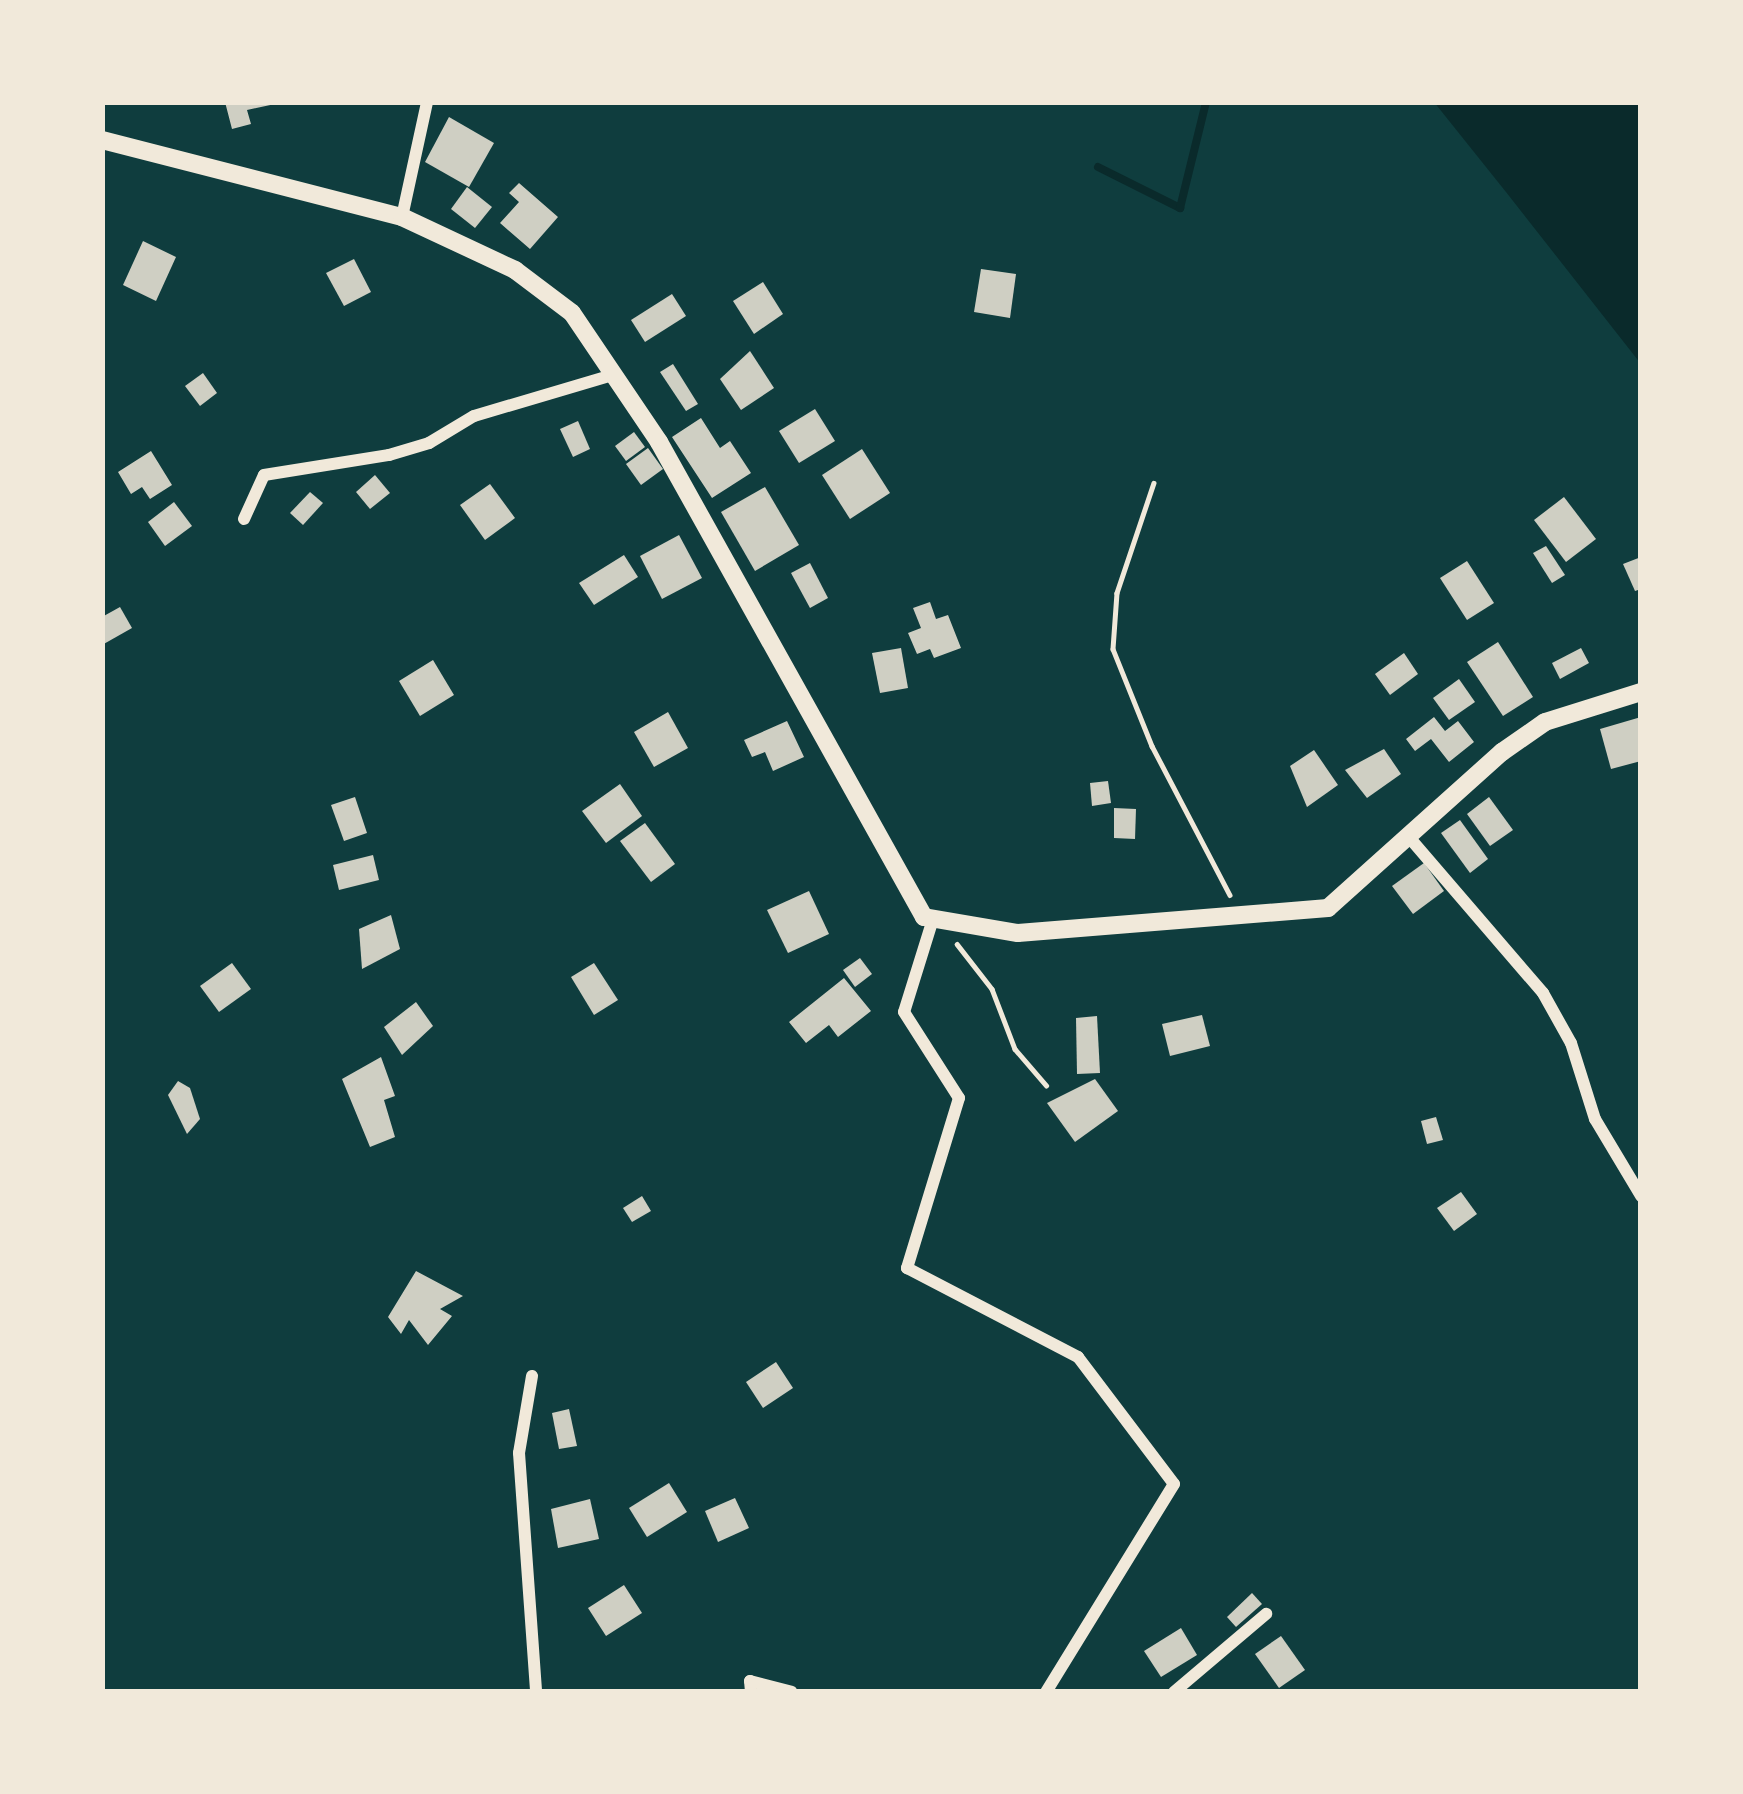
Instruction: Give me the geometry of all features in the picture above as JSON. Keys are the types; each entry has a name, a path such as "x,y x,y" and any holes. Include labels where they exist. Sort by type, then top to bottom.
{"main road":[{"path":"102,140 402,217 514,270 572,313 617,374 924,917 1018,933 1328,908 1545,722 1641,692"}],"street":[{"path":"402,217 427,102"},
{"path":"244,519 264,476 409,449 474,416 617,374"},
{"path":"1408,836 1543,994 1571,1043 1594,1119 1641,1196"},
{"path":"933,919 904,1012 959,1098 907,1268 1078,1358 1174,1484 1046,1692"},
{"path":"532,1376 519,1453 536,1692"},
{"path":"1174,1692 1266,1614"},
{"path":"751,1692 750,1682 792,1692"}],"path":[{"path":"1154,483 1117,593 1113,649 1238,918"},
{"path":"933,919 992,989 1001,1025 1046,1085"}],"water":[{"path":"1434,102 1641,102 1641,364 1506,192"}],"building":[{"path":"225,102 275,104 247,110 251,124 232,129"},
{"path":"449,117 494,143 469,187 425,162"},
{"path":"519,183 558,217 530,249 500,223 519,202 509,193"},
{"path":"467,187 492,207 475,228 451,209"},
{"path":"143,241 176,257 156,301 123,285"},
{"path":"354,259 371,292 344,306 326,273"},
{"path":"981,269 1016,274 1010,318 974,312"},
{"path":"763,282 783,314 754,334 733,301"},
{"path":"672,294 686,316 645,342 631,320"},
{"path":"750,351 774,388 741,410 720,379"},
{"path":"673,364 698,404 686,411 660,372"},
{"path":"203,373 217,393 200,406 185,386"},
{"path":"815,409 835,441 799,463 779,431"},
{"path":"701,418 720,448 730,441 751,473 712,498 672,437"},
{"path":"578,421 590,449 573,457 560,429"},
{"path":"634,432 645,447 626,461 615,446"},
{"path":"648,448 663,469 641,485 626,464"},
{"path":"862,449 890,493 850,519 822,475"},
{"path":"151,451 172,485 150,499 142,487 131,494 118,472"},
{"path":"375,475 390,493 370,509 356,492"},
{"path":"490,484 515,518 485,540 460,505"},
{"path":"765,487 799,545 755,571 721,512"},
{"path":"310,492 323,503 303,525 290,513"},
{"path":"1564,497 1596,539 1566,562 1534,520"},
{"path":"174,502 192,526 165,546 148,522"},
{"path":"679,535 702,578 662,599 640,556"},
{"path":"1546,546 1565,575 1552,583 1533,553"},
{"path":"624,555 638,577 594,605 579,583"},
{"path":"1641,557 1641,589 1635,591 1623,564"},
{"path":"1467,561 1494,603 1467,620 1440,578"},
{"path":"810,563 828,598 810,608 791,573"},
{"path":"930,602 936,619 948,615 961,648 934,658 930,649 917,654 908,633 921,628 913,608"},
{"path":"120,607 132,628 102,645 102,617"},
{"path":"1498,642 1533,697 1503,716 1467,662"},
{"path":"901,648 908,688 880,693 872,653"},
{"path":"1581,648 1589,663 1560,679 1552,663"},
{"path":"1404,653 1418,674 1390,695 1375,674"},
{"path":"433,660 454,695 420,716 399,681"},
{"path":"1459,679 1475,702 1449,720 1433,698"},
{"path":"668,712 688,748 654,767 634,732"},
{"path":"1434,717 1445,731 1458,721 1474,742 1449,762 1431,739 1415,751 1406,739"},
{"path":"1641,717 1641,761 1611,769 1600,729"},
{"path":"787,721 804,757 773,771 765,752 752,757 744,740"},
{"path":"1384,749 1401,774 1367,798 1345,770"},
{"path":"1314,750 1338,785 1307,807 1290,766"},
{"path":"1108,781 1111,803 1092,806 1090,783"},
{"path":"620,784 642,816 606,843 582,811"},
{"path":"355,797 367,833 344,841 331,805"},
{"path":"1489,797 1513,830 1490,846 1467,814"},
{"path":"1114,808 1136,809 1135,839 1114,838"},
{"path":"1460,820 1488,859 1470,873 1441,833"},
{"path":"645,823 675,864 651,882 620,841"},
{"path":"373,855 379,880 339,890 333,865"},
{"path":"1424,863 1444,891 1413,914 1392,886"},
{"path":"809,891 829,934 788,953 767,910"},
{"path":"391,915 400,949 362,969 359,929"},
{"path":"860,958 872,974 855,987 843,970"},
{"path":"232,963 251,989 219,1012 200,986"},
{"path":"594,963 618,1000 594,1015 571,977"},
{"path":"844,978 871,1011 838,1037 829,1025 806,1043 789,1022"},
{"path":"416,1002 433,1026 402,1055 384,1027"},
{"path":"1202,1015 1210,1046 1170,1056 1162,1024"},
{"path":"1097,1016 1100,1073 1077,1074 1076,1018"},
{"path":"381,1057 395,1096 384,1100 395,1137 370,1147 342,1079"},
{"path":"1095,1079 1118,1111 1075,1142 1047,1103"},
{"path":"178,1081 190,1088 200,1119 187,1134 168,1095"},
{"path":"1436,1117 1443,1140 1427,1144 1421,1121"},
{"path":"1461,1192 1477,1214 1454,1231 1437,1208"},
{"path":"642,1196 651,1211 632,1222 623,1208"},
{"path":"416,1271 463,1296 440,1309 452,1316 428,1345 409,1320 401,1334 388,1317"},
{"path":"776,1362 793,1388 763,1408 746,1382"},
{"path":"569,1409 577,1446 559,1449 552,1413"},
{"path":"669,1483 687,1512 647,1537 629,1508"},
{"path":"735,1498 749,1528 718,1542 705,1511"},
{"path":"590,1499 599,1539 558,1548 551,1509"},
{"path":"624,1585 642,1613 606,1636 588,1608"},
{"path":"1252,1593 1262,1604 1236,1627 1227,1617"},
{"path":"1181,1628 1197,1655 1161,1677 1144,1651"},
{"path":"1281,1636 1305,1670 1279,1688 1255,1654"}],"waterway":[{"path":"1098,167 1180,208 1206,102"}]}
